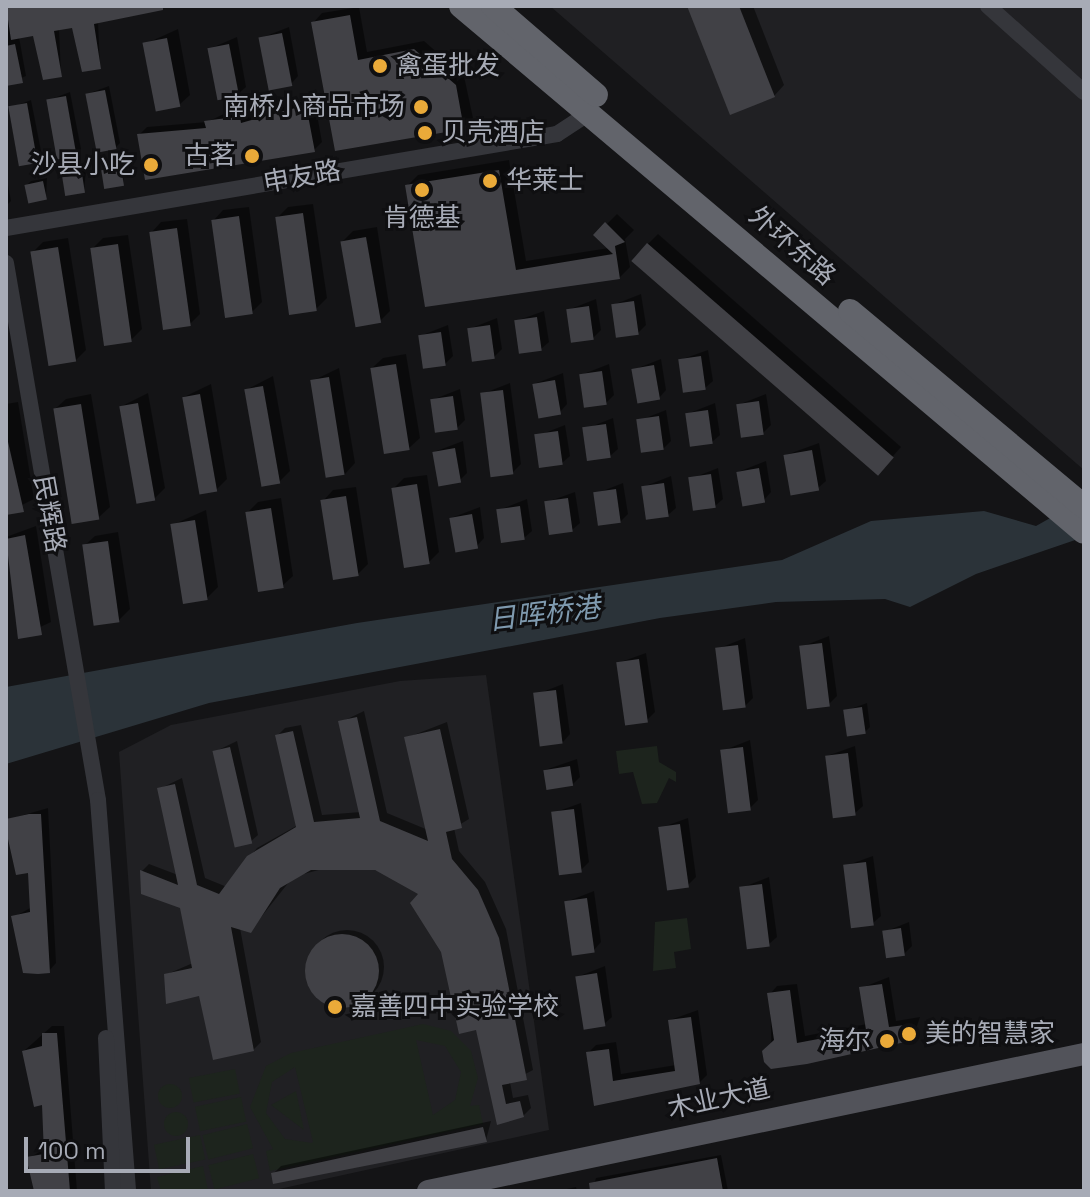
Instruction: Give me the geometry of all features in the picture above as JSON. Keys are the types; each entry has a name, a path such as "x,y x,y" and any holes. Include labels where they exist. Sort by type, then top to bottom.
{"highway":[{"name":"外环东路","path":"461,6 1003,452 1084,507"},
{"name":"外环东路","path":"493,6 1003,452 1084,532"}],"main road":[{"name":"木业大道","path":"428,1191 1084,1054"},
{"name":"木业大道","path":"493,1191 1004,1079 1023,1067"}],"street":[{"path":"988,6 1084,92"},
{"name":"申友路","path":"6,228 557,134 592,111"},
{"name":"民辉路","path":"6,263 90,765 128,1191"},
{"name":"民辉路","path":"90,765 113,1191"}],"shaded area":[{"path":"550,6 1084,6 1084,470"},
{"name":"嘉善四中实验学校","path":"486,675 549,1130 270,1191 151,1191 119,752 171,725 400,681"},
{"path":"657,746 659,762 676,772 676,782 669,778 657,803 642,804 633,772 619,774 616,751"},
{"path":"687,918 691,949 674,952 676,968 653,971 655,922"},
{"path":"423,1024 451,1031 471,1051 478,1078 470,1106 479,1105 483,1124 270,1171 266,1151 273,1149 250,1107 266,1066 291,1053","holes":["416,1040 445,1046 461,1072 455,1100 433,1115","295,1067 313,1142 312,1143 285,1139 266,1113 272,1082"]},
{"path":"235,1069 240,1094 194,1103 189,1078"},
{"path":"170,1084 179,1087 182,1096 179,1105 170,1108 161,1105 158,1096 161,1087"},
{"path":"296,1091 304,1130 271,1105"},
{"path":"241,1097 246,1121 200,1131 195,1107"},
{"path":"176,1112 185,1115 188,1124 185,1133 176,1136 167,1133 164,1124 167,1115"},
{"path":"247,1124 253,1148 208,1159 202,1135"},
{"path":"200,1135 205,1159 159,1169 154,1145"},
{"path":"253,1154 259,1178 214,1189 208,1165"},
{"path":"203,1166 208,1191 161,1191 157,1177"}],"water":[{"name":"日晖桥港","path":"1084,499 1084,537 976,574 910,607 885,599 776,602 660,618 209,703 6,764 6,687 357,623 782,560 871,521 984,511 1036,526"}],"building":[{"path":"6,6 163,6 163,10 94,24 101,69 82,72 72,28 54,31 62,77 43,80 33,36 11,40"},
{"path":"687,6 739,6 775,97 730,115"},
{"path":"350,15 358,60 414,49 456,85 464,129 335,151 311,22"},
{"path":"282,33 292,86 269,91 258,38"},
{"path":"167,38 180,107 156,111 142,43"},
{"path":"15,44 23,83 6,86 6,46"},
{"path":"229,44 239,96 218,100 207,48"},
{"path":"105,90 116,149 97,153 85,94"},
{"path":"66,96 77,156 57,160 46,99"},
{"path":"27,103 38,163 19,166 8,106"},
{"path":"306,105 315,152 145,180 137,134 206,128 204,121 219,119 240,117 241,123"},
{"path":"121,167 124,186 104,189 101,170"},
{"path":"499,170 516,270 613,254 593,235 605,222 625,242 615,246 620,279 425,307 405,185"},
{"path":"82,174 85,193 65,196 62,177"},
{"path":"43,181 47,200 28,204 24,185"},
{"path":"303,213 317,311 289,315 275,217"},
{"path":"239,216 253,314 225,318 211,220"},
{"path":"177,228 191,326 163,330 149,232"},
{"path":"366,237 381,323 356,327 340,242"},
{"path":"647,243 894,458 878,476 631,261"},
{"path":"118,244 132,342 104,346 90,248"},
{"path":"58,247 76,362 48,366 30,251"},
{"path":"634,301 639,335 616,338 611,304"},
{"path":"589,306 594,340 571,343 566,309"},
{"path":"537,317 542,351 519,354 514,320"},
{"path":"490,325 495,359 472,362 467,328"},
{"path":"441,332 446,366 423,369 418,335"},
{"path":"701,356 706,390 683,393 678,359"},
{"path":"396,364 410,450 384,454 370,368"},
{"path":"654,365 660,399 637,403 631,369"},
{"path":"602,371 607,405 584,408 579,374"},
{"path":"329,377 344,475 326,478 310,380"},
{"path":"555,380 561,414 538,418 532,384"},
{"path":"263,386 280,483 261,487 244,389"},
{"path":"503,390 513,474 491,477 480,393"},
{"path":"200,394 217,491 199,495 182,397"},
{"path":"453,396 458,430 435,433 430,399"},
{"path":"759,401 764,435 741,438 736,404"},
{"path":"138,403 155,500 136,504 119,406"},
{"path":"81,404 99,520 72,524 53,408"},
{"path":"708,410 713,444 690,447 685,413"},
{"path":"659,416 664,450 641,453 636,419"},
{"path":"606,424 611,458 587,461 582,427"},
{"path":"558,431 563,465 539,468 534,434"},
{"path":"6,433 24,512 6,515"},
{"path":"455,448 461,482 438,486 432,452"},
{"path":"812,450 819,490 791,495 783,455"},
{"path":"759,468 765,502 742,506 736,472"},
{"path":"711,474 716,508 693,511 688,477"},
{"path":"664,483 669,517 646,520 641,486"},
{"path":"417,484 430,564 404,568 391,488"},
{"path":"616,489 621,523 598,526 593,492"},
{"path":"346,496 359,576 333,580 320,500"},
{"path":"568,498 573,532 549,535 544,501"},
{"path":"520,506 525,540 501,543 496,509"},
{"path":"271,508 284,588 258,592 245,512"},
{"path":"472,514 478,548 455,552 449,518"},
{"path":"195,520 208,600 183,604 170,524"},
{"path":"25,535 42,635 18,639 6,539"},
{"path":"108,541 119,622 94,626 82,545"},
{"path":"822,643 830,707 807,709 799,646"},
{"path":"738,645 746,708 723,710 715,648"},
{"path":"639,659 648,722 625,726 616,662"},
{"path":"556,690 563,744 540,746 533,693"},
{"path":"862,707 866,734 847,736 843,710"},
{"path":"357,717 380,821 428,841 404,737 440,729 462,828 446,832 452,859 478,890 499,938 527,1080 502,1085 506,1104 520,1101 524,1117 497,1125 476,1030 459,1034 441,952 410,903 418,894 375,870 311,870 280,888 251,933 231,927 254,1051 213,1060 199,996 166,1004 164,974 192,968 180,908 141,894 140,870 178,885 157,788 175,784 197,885 219,894 247,856 296,827 275,735 293,731 314,822 360,818 338,721"},
{"path":"230,747 252,843 235,848 212,751"},
{"path":"743,747 751,811 728,813 720,750"},
{"path":"848,753 856,816 833,818 825,756"},
{"path":"570,766 573,786 546,790 543,770"},
{"path":"574,809 582,873 559,875 551,812"},
{"path":"41,814 50,973 23,973 11,916 30,912 28,873 16,875 6,819"},
{"path":"680,824 689,887 667,890 658,827"},
{"path":"866,862 874,926 851,928 843,865"},
{"path":"762,884 770,947 747,949 739,887"},
{"path":"587,898 595,952 572,956 564,901"},
{"path":"901,928 905,956 886,958 882,931"},
{"path":"342,934 356,937 368,945 376,957 379,971 376,985 368,997 356,1005 342,1008 328,1005 316,997 308,985 305,971 308,957 316,945 328,937"},
{"path":"597,973 605,1026 584,1030 575,976"},
{"path":"882,984 889,1027 913,1024 914,1040 807,1064 771,1069 764,1062 762,1051 774,1040 767,993 790,990 797,1043 866,1030 859,987"},
{"path":"691,1017 700,1084 594,1106 586,1052 609,1049 613,1081 675,1071 668,1020"},
{"path":"42,1033 57,1033 70,1191 34,1191 26,1157 44,1154 42,1105 34,1107 22,1051 42,1046"},
{"path":"483,1127 487,1142 273,1184 271,1173"},
{"path":"717,1158 723,1191 590,1191 589,1183"}],"place":[{"name":"禽蛋批发","path":"380,66"},
{"name":"南桥小商品市场","path":"421,107"},
{"name":"贝壳酒店","path":"425,133"},
{"name":"古茗","path":"252,156"},
{"name":"沙县小吃","path":"151,165"},
{"name":"华莱士","path":"490,181"},
{"name":"肯德基","path":"422,190"},
{"name":"嘉善四中实验学校","path":"335,1007"},
{"name":"美的智慧家","path":"909,1034"},
{"name":"海尔","path":"887,1041"}]}
